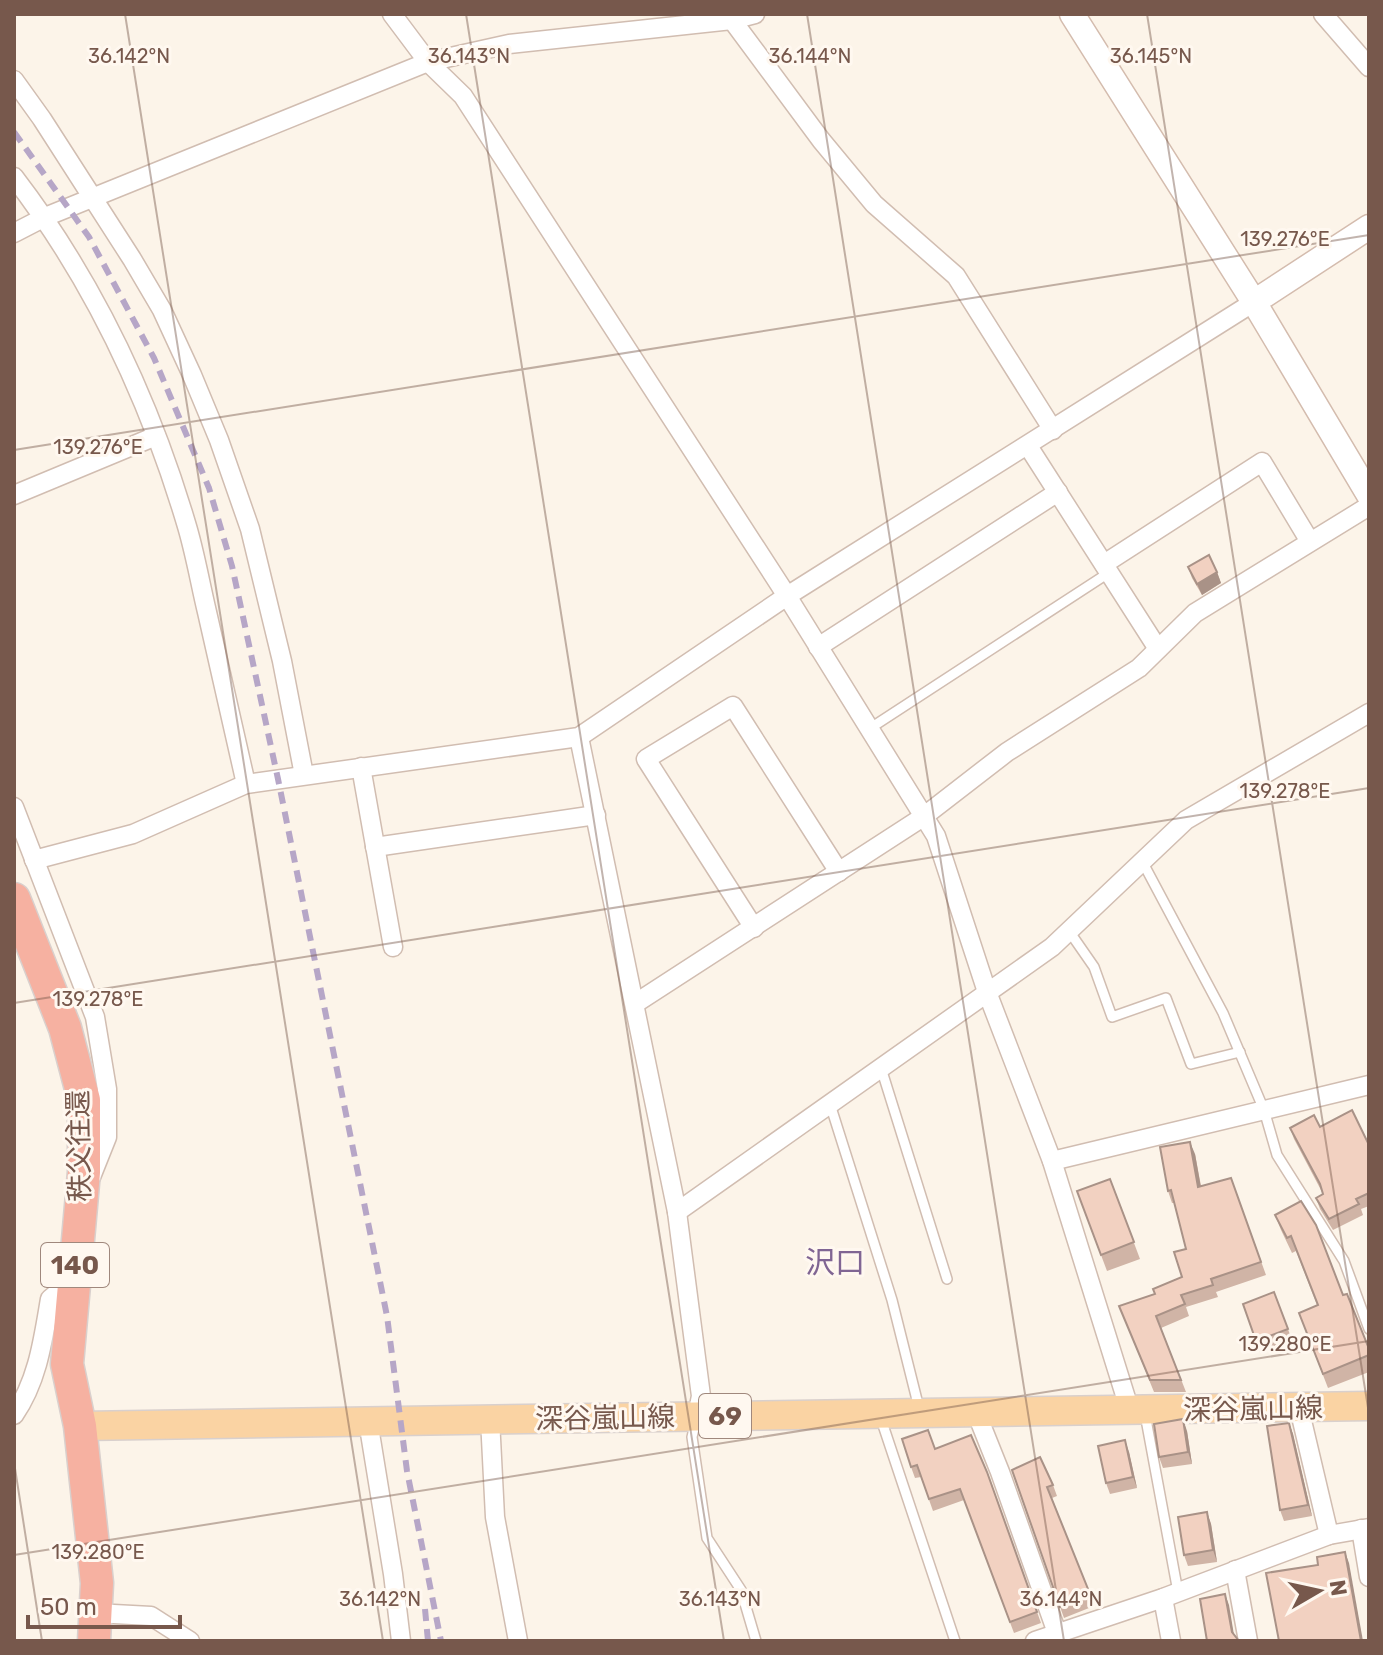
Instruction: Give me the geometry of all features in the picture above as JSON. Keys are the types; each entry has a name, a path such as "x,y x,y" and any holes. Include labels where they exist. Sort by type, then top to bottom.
{"highway":[{"name":"秩父往還","path":"14,899 65,1028 84,1100 81,1200 67,1364 80,1426 97,1583 95,1627"}],"main road":[{"name":"深谷嵐山線","path":"80,1426 1369,1406"}],"street":[{"path":"392,14 428,62 463,96 787,596 936,836 987,992 1052,1161 1137,1411"},
{"path":"14,233 45,217 428,62 509,44 732,20 755,14"},
{"path":"1072,14 1254,302 1369,495"},
{"path":"1323,14 1369,67"},
{"path":"732,20 821,140 874,204 956,276 1053,430"},
{"path":"14,80 94,199 162,310 219,440 250,529 282,661 304,775"},
{"path":"14,177 45,217 123,353 156,436 186,524 246,784"},
{"path":"34,860 133,834 246,784 579,737 787,596 1369,227"},
{"path":"14,495 156,436"},
{"path":"1028,446 1158,649"},
{"path":"1107,568 1262,462 1309,540"},
{"path":"818,647 1058,492"},
{"path":"636,1003 923,817 1007,752 1139,668 1195,613 1309,540 1369,506"},
{"path":"754,928 646,759 733,706 839,872"},
{"path":"677,1212 1052,947 1186,820 1369,713"},
{"path":"579,737 677,1212 701,1396 697,1416"},
{"path":"361,767 393,947"},
{"path":"14,807 95,1017 107,1089 107,1137 81,1200"},
{"path":"375,847 596,815"},
{"path":"1052,1161 1369,1085"},
{"path":"14,1415 27,1395 40,1355 50,1299 73,1280"},
{"path":"1299,1408 1329,1535"},
{"path":"976,1412 1057,1633"},
{"path":"490,1419 495,1517 518,1641"},
{"path":"368,1421 401,1641 384,1641"},
{"path":"1035,1641 1057,1633 1092,1632 1170,1595 1235,1570 1329,1535 1365,1528 1369,1577"},
{"path":"1235,1570 1248,1641"},
{"path":"1170,1595 1171,1641"},
{"path":"95,1627 151,1616 190,1641"}],"lane":[{"path":"869,729 1107,568"},
{"path":"1142,861 1223,1013 1264,1110 1277,1155 1344,1261 1369,1329"},
{"path":"1069,931 1094,967 1112,1017 1166,998 1191,1064 1240,1052"},
{"path":"881,1068 947,1279"},
{"path":"830,1104 892,1300 920,1413"},
{"path":"1137,1411 1170,1595"},
{"path":"879,1413 955,1641"},
{"path":"697,1416 692,1437 707,1538 741,1590 756,1641"}],"building":[{"path":"1209,555 1217,572 1197,584 1188,567"},
{"path":"1352,1110 1369,1145 1369,1193 1356,1199 1359,1204 1329,1219 1316,1198 1323,1194 1320,1184 1290,1128 1314,1115 1320,1127"},
{"path":"1190,1142 1198,1187 1231,1178 1261,1262 1211,1279 1213,1285 1181,1295 1185,1304 1156,1316 1181,1380 1150,1380 1119,1306 1155,1294 1153,1289 1182,1277 1174,1252 1186,1249 1171,1190 1168,1191 1160,1147"},
{"path":"1110,1179 1134,1242 1101,1255 1077,1191"},
{"path":"1301,1201 1316,1225 1343,1295 1347,1294 1369,1349 1369,1355 1323,1374 1299,1313 1318,1305 1291,1236 1287,1238 1275,1215"},
{"path":"1274,1292 1288,1329 1256,1341 1243,1304"},
{"path":"1183,1419 1188,1452 1159,1457 1154,1424"},
{"path":"1289,1423 1308,1505 1280,1510 1267,1426"},
{"path":"928,1430 935,1449 971,1435 1037,1612 1010,1622 960,1489 929,1499 917,1465 911,1467 902,1439"},
{"path":"1125,1440 1133,1477 1106,1483 1098,1446"},
{"path":"1040,1457 1053,1485 1047,1487 1090,1594 1060,1607 1012,1470"},
{"path":"1207,1512 1213,1550 1184,1555 1178,1517"},
{"path":"1345,1552 1361,1641 1279,1641 1266,1573 1318,1565 1317,1557"},
{"path":"1225,1594 1232,1632 1239,1641 1207,1641 1200,1599"}],"railway":[{"path":"14,132 89,237 154,358 209,488 232,566 387,1316 407,1471 441,1641"},
{"path":"425,1609 428,1641"}],"district":[{"name":"沢口","path":"835,1263"}]}
